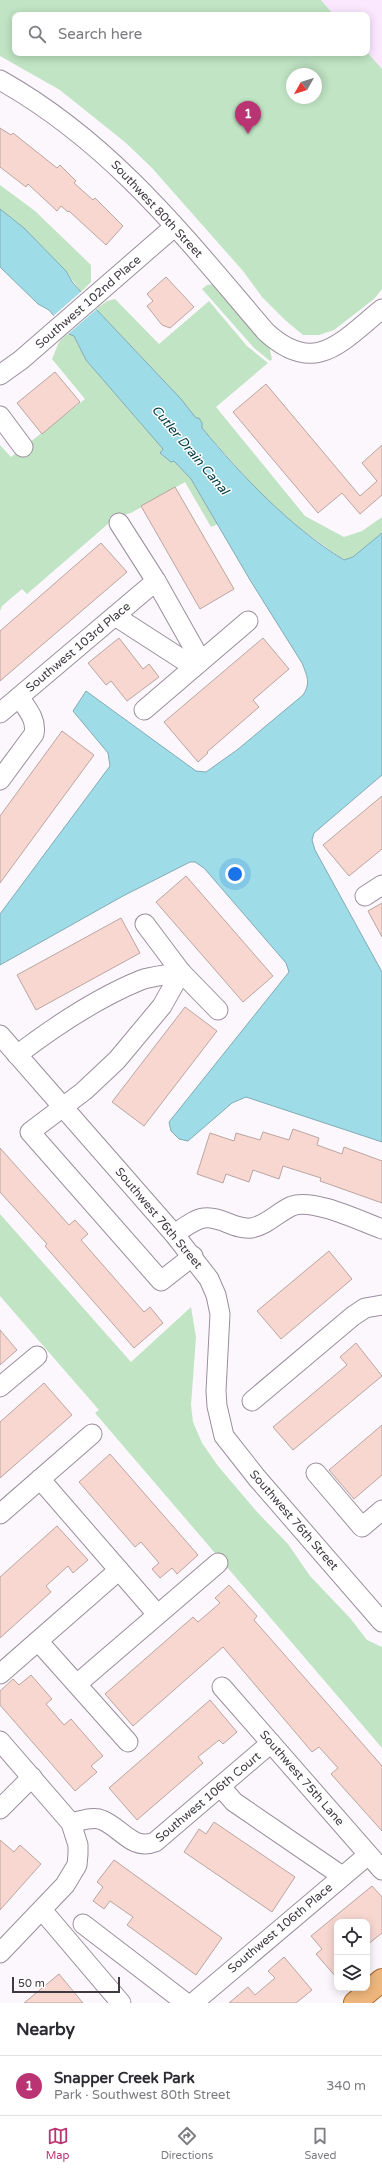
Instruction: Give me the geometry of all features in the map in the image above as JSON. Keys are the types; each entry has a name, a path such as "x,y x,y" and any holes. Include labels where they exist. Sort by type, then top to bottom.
{"main road":[{"path":"355,2003 382,1980"}],"street":[{"name":"Southwest 80th Street","path":"0,80 42,106 87,139 124,171 266,332 283,345 299,352 314,354 333,348 382,309"},
{"name":"Southwest 102nd Place","path":"0,375 11,368 174,227"},
{"path":"0,416 23,447"},
{"path":"119,522 156,581 198,664"},
{"name":"Southwest 103rd Place","path":"0,713 156,581"},
{"path":"115,616 198,664"},
{"path":"144,710 248,621"},
{"path":"0,780 34,734 36,726 33,716 19,697"},
{"path":"365,896 382,885"},
{"path":"145,924 180,972 218,1010"},
{"path":"17,1055 69,1019 118,992 142,980 180,972"},
{"path":"180,972 162,1006 116,1060 88,1087 30,1132 161,1281 193,1256"},
{"name":"Southwest 76th Street","path":"0,1035 193,1256 211,1283 219,1304 220,1328 216,1391 217,1406 224,1436 257,1478 382,1622"},
{"path":"174,1234 204,1218 251,1228 292,1206 301,1204 321,1207 382,1229"},
{"path":"252,1401 352,1316 365,1308 382,1305"},
{"path":"0,1387 36,1356"},
{"path":"0,1514 92,1434"},
{"path":"316,1473 362,1527 382,1510"},
{"path":"40,1479 158,1614"},
{"path":"77,1684 218,1563"},
{"path":"0,1674 119,1570"},
{"path":"38,1641 128,1742"},
{"name":"Southwest 75th Lane","path":"222,1687 382,1870"},
{"path":"0,1741 71,1822 78,1845 77,1865 65,1885 0,1953"},
{"name":"Southwest 106th Court","path":"71,1822 87,1819 102,1820 131,1841 142,1845 149,1844 160,1839 271,1743"},
{"path":"0,1809 32,1777"},
{"path":"221,1787 240,1806 342,1876"},
{"name":"Southwest 106th Place","path":"193,2003 368,1855"},
{"path":"42,1910 121,2003"},
{"path":"83,1924 186,2003"},
{"path":"94,1970 115,1948"}],"shaded area":[{"path":"321,0 382,0 382,69 370,55 370,12 331,12"}],"green space":[{"path":"0,0 321,0 331,12 12,12 12,56 370,55 382,69 382,289 374,299 334,330 319,335 303,335 285,320 262,297 243,271 152,168 126,143 60,90 0,56"},
{"path":"0,185 35,211 91,265 91,282 81,292 66,271 24,228 0,209"},
{"path":"214,284 269,346 272,359 270,361 254,348 202,289 207,285"},
{"path":"115,299 159,344 209,301 247,346 268,363 216,407 305,516 344,537 362,531 382,517 382,533 353,557 344,560 297,526 261,494 201,427 181,399 96,309 107,301"},
{"path":"68,333 74,336 86,360 163,449 160,453 171,462 174,461 191,479 218,524 211,527 185,482 131,513 116,517 27,594 22,589 2,606 0,611 0,445 11,457 85,399 52,359 59,342"},
{"path":"0,1214 131,1362 191,1307 196,1337 191,1405 193,1422 202,1443 218,1466 258,1513 288,1544 310,1576 350,1618 367,1640 382,1647 382,1748 95,1413 99,1410 0,1296"}],"water":[{"name":"Cutler Drain Canal","path":"0,209 24,228 66,271 73,283 96,309 181,399 196,418 199,418 202,423 202,428 234,465 268,500 304,532 344,560 353,557 382,533 382,775 314,833 312,840 315,850 382,972 382,1142 246,1097 232,1103 188,1141 179,1139 171,1131 169,1122 289,972 286,963 204,868 195,862 190,862 123,896 0,965 0,914 110,766 108,753 73,711 86,691 196,771 206,772 237,750 303,695 308,683 302,663 250,580 191,479 174,461 171,462 160,453 163,449 86,360 74,336 69,334 49,310 38,304 0,267"}],"pier":[{"path":"83,290 98,308 67,335 52,317"}],"building":[{"path":"0,128 11,135 13,133 57,168 60,165 76,181 74,183 93,200 95,198 123,226 106,245 69,211 68,212 61,206 57,211 28,184 26,187 0,167"},
{"path":"166,277 194,307 170,328 162,325 147,306 153,301 147,294"},
{"path":"55,372 80,402 42,434 17,403"},
{"path":"266,384 360,496 377,481 362,463 382,445 382,495 360,514 342,493 318,513 233,412"},
{"path":"175,487 234,589 200,609 141,506"},
{"path":"101,543 127,572 0,681 0,631"},
{"path":"119,638 143,669 149,664 159,677 127,701 111,681 106,685 88,663"},
{"path":"263,638 289,669 253,700 259,707 207,752 208,753 198,762 164,722"},
{"path":"62,731 94,755 0,883 0,816"},
{"path":"382,796 382,849 349,876 323,845"},
{"path":"186,876 273,976 243,1002 156,902"},
{"path":"382,903 382,937 368,911"},
{"path":"121,918 140,953 36,1010 17,975"},
{"path":"185,1007 217,1031 144,1126 112,1102"},
{"path":"293,1129 319,1138 317,1145 342,1154 344,1147 382,1161 382,1203 320,1181 321,1178 283,1166 279,1179 253,1170 249,1182 226,1174 223,1183 197,1174 210,1133 234,1141 236,1133 260,1140 263,1132 289,1140"},
{"path":"0,1148 69,1225 75,1220 88,1234 81,1240 144,1312 150,1307 163,1323 134,1348 45,1246 47,1244 0,1192"},
{"path":"329,1251 352,1279 281,1339 257,1311"},
{"path":"0,1330 17,1350 0,1365"},
{"path":"356,1343 382,1376 293,1450 273,1427 347,1365 340,1357"},
{"path":"44,1383 72,1415 0,1478 0,1422"},
{"path":"382,1425 382,1475 354,1499 329,1470"},
{"path":"110,1454 198,1555 177,1574 172,1568 160,1578 152,1569 159,1563 141,1542 135,1547 79,1482"},
{"path":"57,1526 88,1560 73,1573 68,1566 46,1586 51,1592 0,1638 0,1577"},
{"path":"229,1585 257,1616 254,1620 382,1766 382,1831 331,1774 338,1768 319,1747 312,1752 223,1647 133,1726 105,1694 193,1617 198,1622 220,1603 215,1598"},
{"path":"31,1675 52,1699 46,1704 64,1725 71,1719 103,1756 91,1766 97,1772 75,1791 0,1705 0,1691 13,1679 19,1685"},
{"path":"210,1700 237,1732 223,1744 219,1740 198,1757 203,1763 137,1820 109,1788"},
{"path":"214,1822 295,1877 272,1912 184,1852 199,1829 206,1834"},
{"path":"0,1840 14,1852 20,1845 41,1864 0,1910"},
{"path":"114,1860 222,1938 196,1975 127,1925 133,1917 110,1901 104,1909 93,1901 103,1887 97,1882"},
{"path":"372,1886 382,1897 382,1933 370,1943 370,1919 334,1919 334,1975 316,1954 322,1949 311,1936"},
{"path":"284,1957 312,1990 296,2003 229,2003 248,1987 255,1995 275,1978 268,1971"},
{"path":"59,1974 83,2003 24,2003"}],"place":[{"name":"Snapper Creek Park","path":"248,134"}]}
